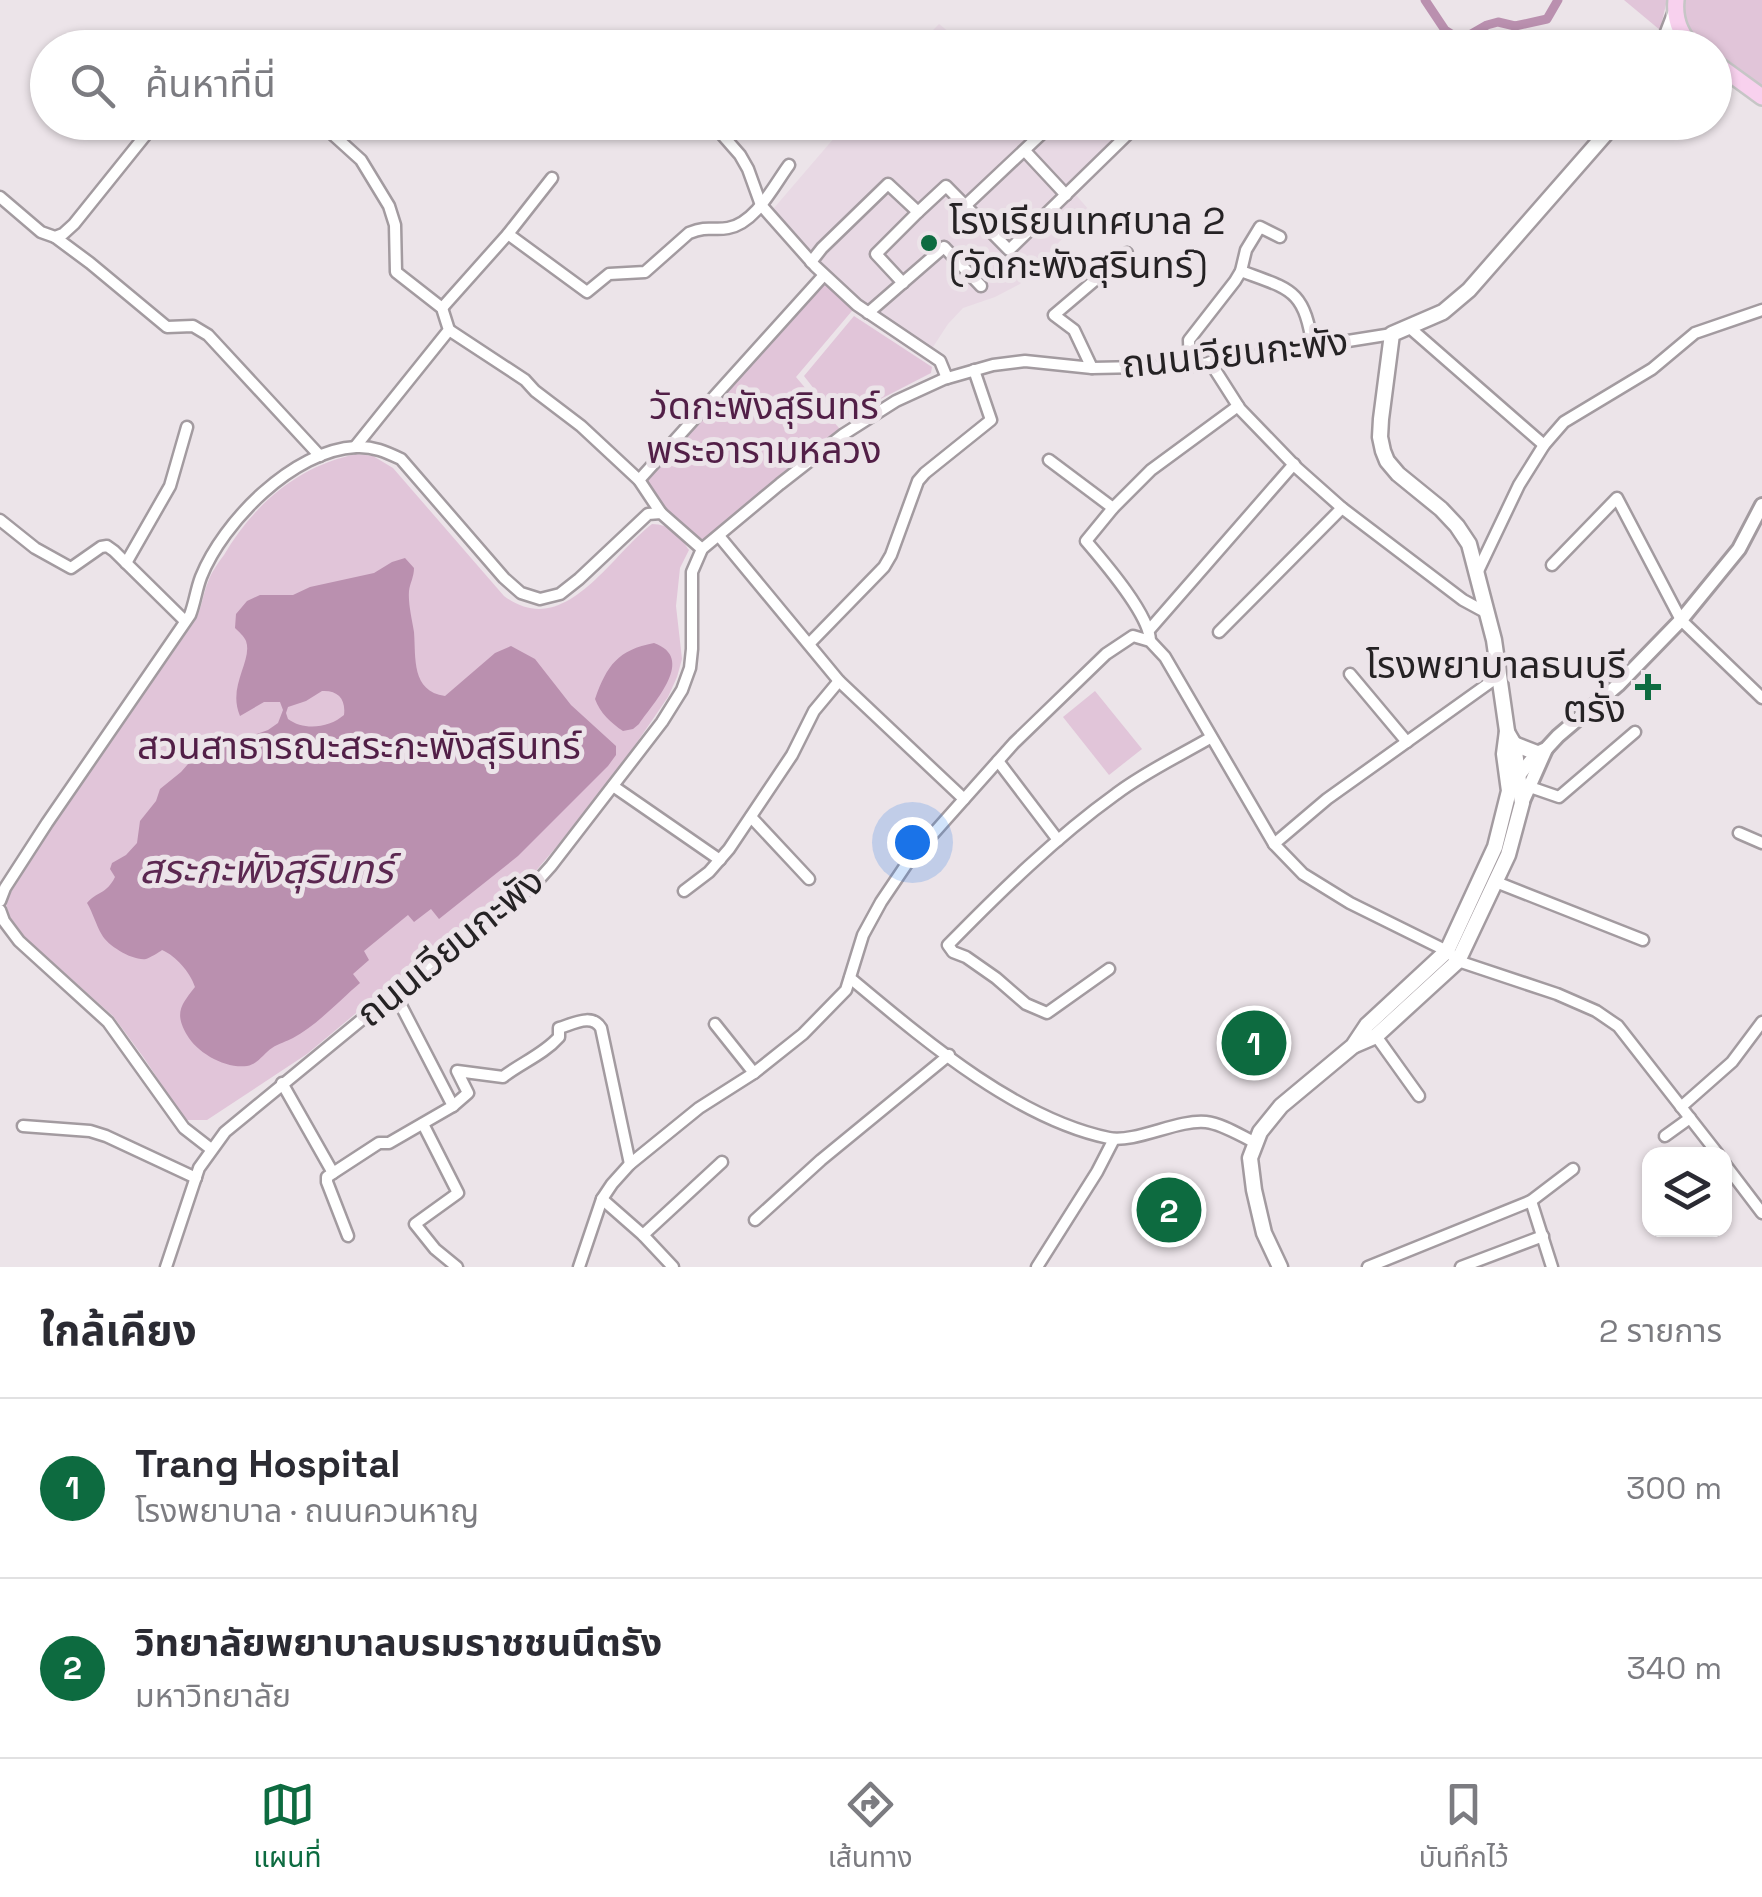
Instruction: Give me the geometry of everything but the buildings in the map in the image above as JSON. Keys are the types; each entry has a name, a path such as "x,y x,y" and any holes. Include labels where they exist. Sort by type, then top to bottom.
{"main road":[{"path":"1732,75 1762,97"},
{"name":"ถนนเวียนกะพัง","path":"1392,334 1442,312 1469,290 1600,140"},
{"path":"1352,1046 1376,1036 1452,956 1496,882 1522,803 1488,613 1469,544 1457,526 1398,474 1383,451 1381,420 1392,334"},
{"path":"1510,738 1542,751"},
{"path":"1280,1267 1264,1234 1254,1190 1250,1158 1260,1132 1280,1106 1352,1046 1367,1025 1452,956 1495,847 1509,791 1504,754 1510,738"}],"street":[{"path":"55,238 74,224 142,140"},
{"path":"339,140 362,160 390,206 396,224 396,272 442,308 449,330 525,380 640,480 661,513 702,549"},
{"path":"726,140 748,169 761,205 811,262 868,313 940,361 947,378"},
{"path":"966,205 1035,140"},
{"path":"903,283 876,254 946,186 1009,250 1122,140"},
{"path":"1024,151 1066,195"},
{"path":"508,234 586,292 609,274 645,272 689,234 709,227 725,229 740,224 761,205 789,165"},
{"path":"442,308 552,178"},
{"path":"811,262 888,184 918,212"},
{"path":"0,197 40,232 90,263 167,327 193,326 208,335 320,456"},
{"path":"1190,366 1189,340 1235,282 1246,250 1260,227 1280,236"},
{"path":"868,313 944,247 981,286"},
{"path":"1092,368 1074,330 1054,315 1127,253"},
{"path":"1241,271 1296,296 1314,348"},
{"path":"640,480 824,275"},
{"path":"1478,572 1518,484 1564,422 1652,369 1695,333 1762,310"},
{"path":"1410,328 1544,445"},
{"path":"355,447 449,330"},
{"name":"ถนนเวียนกะพัง","path":"166,1267 196,1178 211,1149 236,1120 533,886 572,840 682,690 692,649 692,572 702,549 844,434 896,401 947,378 993,365 1025,361 1092,368 1190,366 1392,334"},
{"path":"1210,362 1249,420 1342,508 1464,600 1488,613"},
{"path":"809,644 884,567 918,481 990,420 974,370"},
{"path":"1238,406 1151,470 1086,541 1120,584 1274,844 1303,874 1350,903 1452,956 1558,994 1618,1026 1713,1147"},
{"path":"126,563 170,486 187,428"},
{"path":"0,900 46,823 186,621 195,604 201,576 246,508 292,472 320,456 355,447 377,448 400,459 504,578 521,593 540,598 560,594 648,514 661,513"},
{"path":"1049,460 1113,508"},
{"path":"579,1267 602,1199 612,1184 630,1164 699,1108 754,1073 803,1034 846,990 862,935 908,862 998,761 1106,654 1133,636 1150,635 1294,464"},
{"path":"1552,565 1617,498 1681,620 1762,698"},
{"path":"1509,791 1518,774 1618,686 1681,620 1738,549 1762,504"},
{"path":"1219,632 1342,508"},
{"path":"0,520 65,567 74,568 106,546 186,621"},
{"path":"719,536 839,682 964,799"},
{"path":"1350,674 1406,742"},
{"path":"1274,844 1326,799 1499,676"},
{"path":"684,891 720,860 792,755 814,711 839,682"},
{"path":"1530,787 1559,797 1635,732"},
{"path":"1109,969 1047,1013 1026,1004 948,945 1012,880 1120,791 1210,738"},
{"path":"1522,803 1542,751"},
{"path":"998,761 1058,840"},
{"path":"613,786 720,860"},
{"path":"751,816 810,879"},
{"path":"1738,833 1762,843"},
{"path":"1496,882 1643,940"},
{"path":"0,910 19,940 108,1022 184,1128 211,1149"},
{"path":"850,978 987,1083 1068,1127 1114,1139 1204,1122 1256,1143"},
{"path":"394,992 453,1106"},
{"path":"348,1236 327,1177 379,1143 388,1143 453,1106 468,1093 458,1072 503,1077 550,1047 559,1037 559,1028 592,1019 601,1028 630,1164"},
{"path":"1682,1106 1732,1062 1762,1022"},
{"path":"715,1024 754,1073"},
{"path":"1376,1036 1419,1096"},
{"path":"754,1220 949,1056"},
{"path":"282,1083 333,1173"},
{"path":"1664,1136 1690,1118"},
{"path":"423,1124 458,1193 416,1224 435,1249 457,1267"},
{"path":"23,1126 90,1130 196,1178"},
{"path":"1037,1267 1114,1139"},
{"path":"643,1236 722,1162"},
{"path":"1368,1267 1531,1200 1573,1169"},
{"path":"1732,1174 1762,1213"},
{"path":"602,1199 673,1267"},
{"path":"1531,1200 1552,1267"},
{"path":"1461,1267 1543,1236"},
{"path":"1398,1255 1404,1267"}],"shaded area":[{"name":"โรงเรียนเทศบาล 2 (วัดกะพังสุรินทร์)","path":"832,140 1130,140 1076,195 1089,210 1020,284 963,308 931,350 858,302 812,256 774,208"}],"green space":[{"path":"1624,0 1667,0 1660,30"},
{"path":"1685,0 1762,0 1762,91 1732,68 1732,30 1691,30"},
{"name":"วัดกะพังสุรินทร์ พระอารามหลวง","path":"824,275 857,305 796,377 844,434 702,549 639,480"},
{"path":"854,316 932,367 931,373 869,405 845,423 839,421 804,376"},
{"name":"สวนสาธารณะสระกะพังสุรินทร์","path":"357,454 373,456 393,468 504,596 526,607 546,608 566,602 652,524 669,529 689,550 680,568 676,606 682,659 668,697 629,754 528,880 433,949 307,1054 207,1120 185,1120 113,1016 24,937 10,918 6,904 51,829 196,619 211,575 249,520 297,478 336,459"},
{"path":"1095,691 1142,749 1109,775 1063,717"}],"water":[{"name":"สระกะพังสุรินทร์","path":"405,558 414,568 409,601 416,662 426,688 445,696 495,653 511,646 535,659 571,705 616,746 616,755 518,856 439,919 431,909 414,922 408,915 364,951 369,960 353,974 360,983 310,1027 251,1065 221,1062 198,1048 183,1027 181,1010 195,987 182,965 162,950 141,959 115,948 102,935 87,903 112,883 112,863 137,843 140,821 160,789 195,756 222,749 278,723 283,710 280,702 264,702 240,716 237,705 247,649 245,639 235,628 236,614 247,601 260,595 293,595 310,587 374,573","holes":["328,691 342,700 344,715 324,725 309,726 288,719 288,707"]},
{"path":"654,643 666,650 672,659 672,669 662,692 639,724 623,731 606,717 595,699 616,661 631,650"}],"waterway":[{"path":"1425,0 1445,30"},
{"path":"1478,30 1498,22 1515,26 1547,19 1558,0"}],"place":[{"name":"โรงเรียนเทศบาล 2 (วัดกะพังสุรินทร์)","path":"929,243"},
{"name":"โรงพยาบาลธนบุรี ตรัง","path":"1648,687"},
{"name":"Trang Hospital","path":"1254,1043"},
{"name":"วิทยาลัยพยาบาลบรมราชชนนีตรัง","path":"1169,1210"}]}
